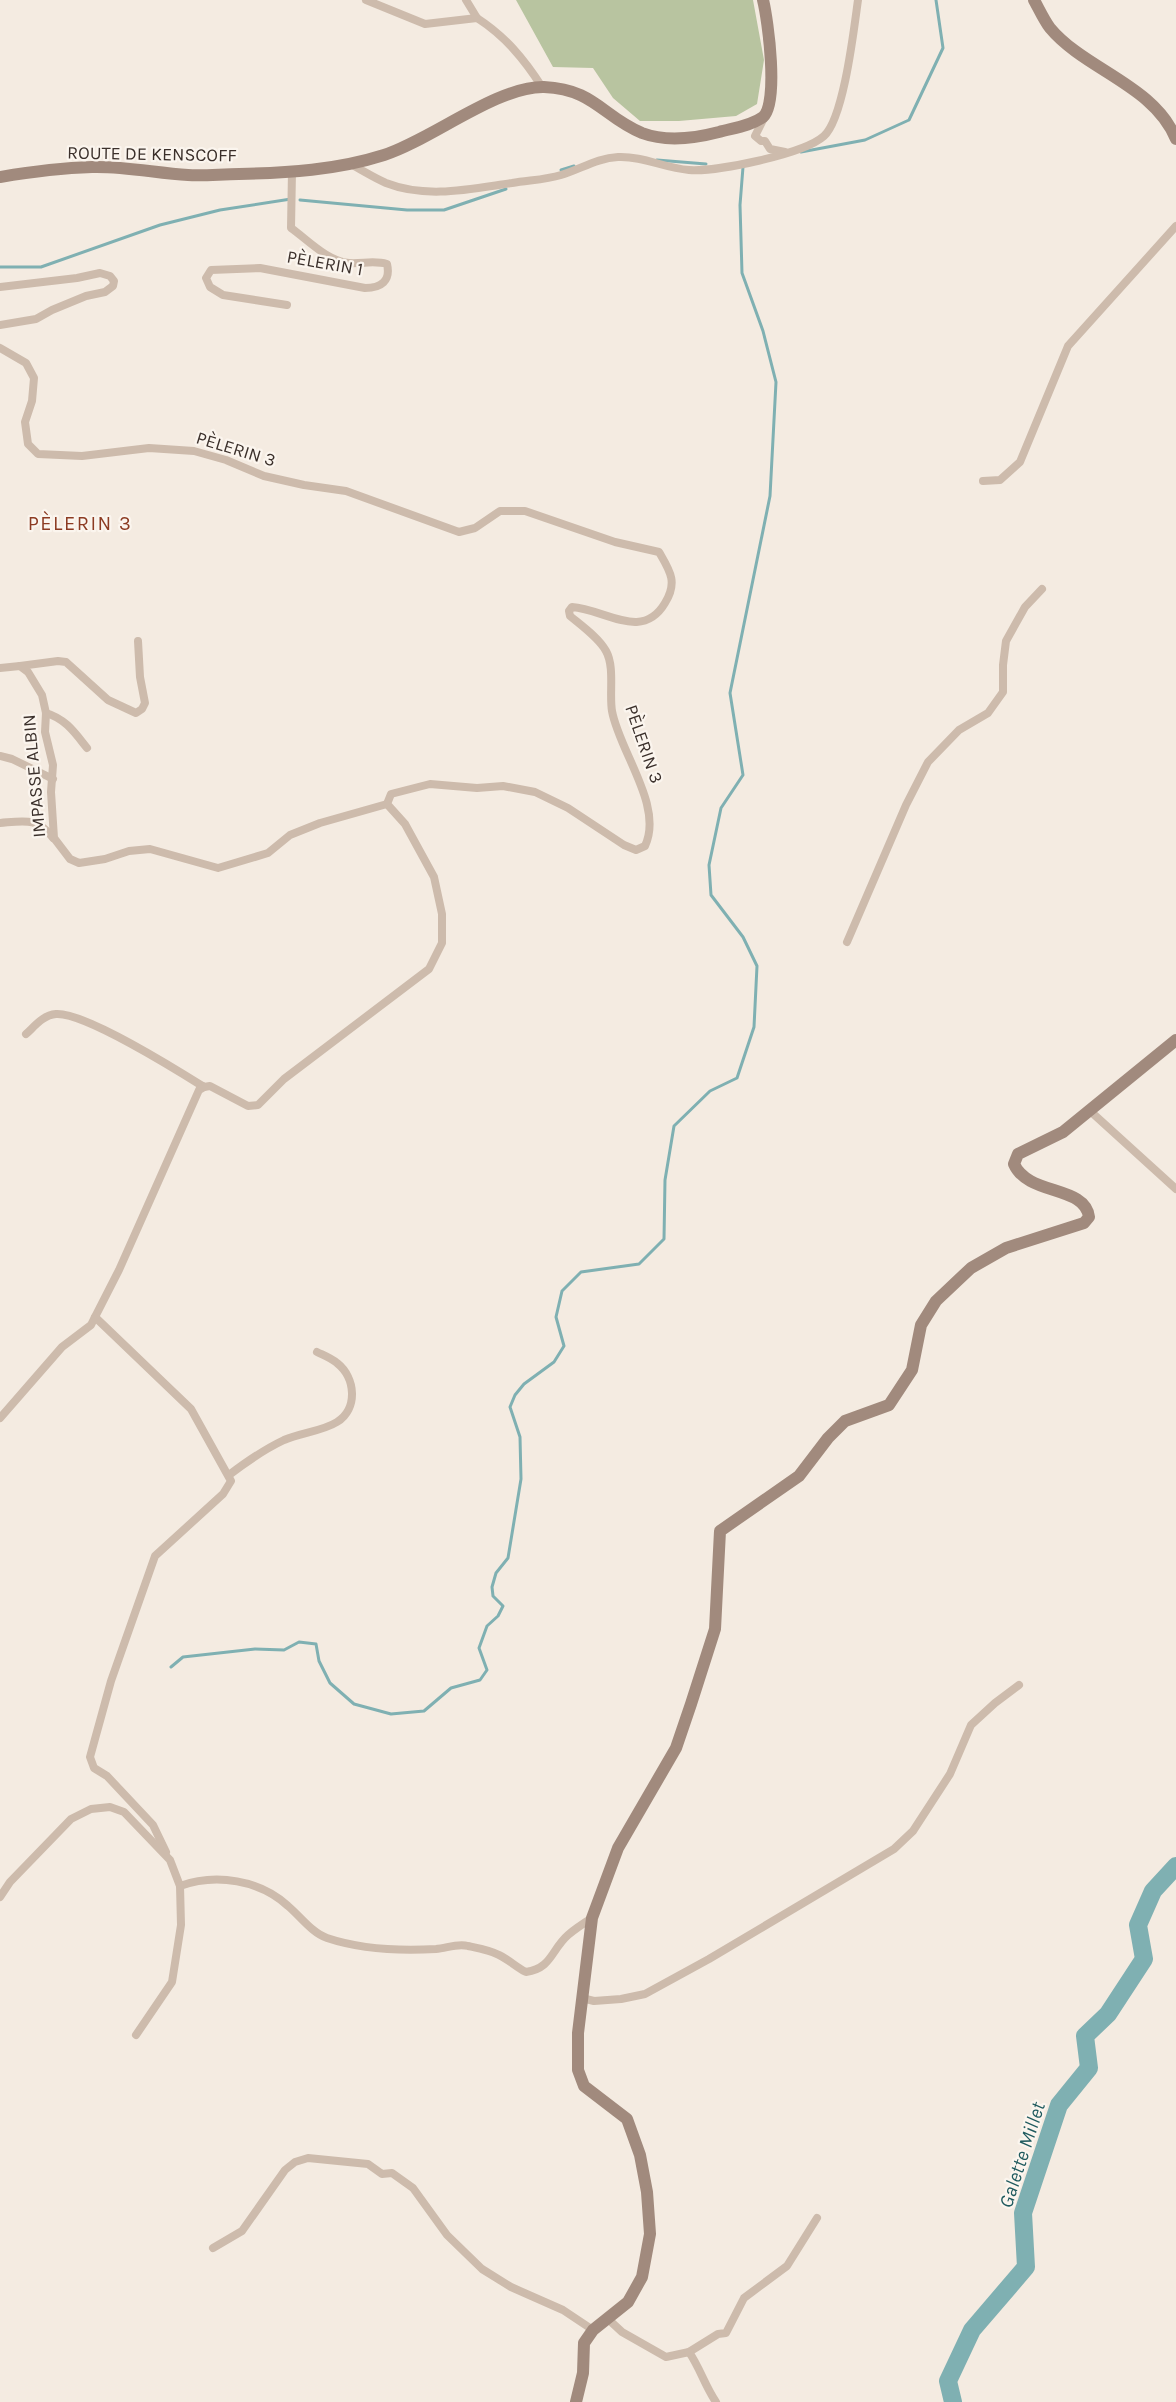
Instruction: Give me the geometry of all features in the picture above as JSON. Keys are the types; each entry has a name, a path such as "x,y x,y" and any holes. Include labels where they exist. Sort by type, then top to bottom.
{"street":[{"path":"366,0 425,24 477,18"},
{"path":"466,0 477,18 509,41 542,87"},
{"path":"763,0 769,27 771,86 765,116 755,136 765,141 770,149 785,153"},
{"path":"350,164 387,183 448,192 544,179 561,175 598,160 615,157 633,157 687,170 708,170 746,164 785,153 821,138 832,124 838,108 858,0"},
{"path":"1034,0 1051,29 1078,52 1125,84 1160,112 1171,126 1176,139"},
{"name":"ROUTE DE KENSCOFF","path":"0,177 93,167 189,175 292,171 350,164 386,154 512,93 542,87 565,89 583,94 643,133 657,136 681,139 710,134 753,123 765,116"},
{"name":"PÈLERIN 1","path":"287,304 223,295 210,287 206,278 211,270 260,268 365,288 376,288 386,281 389,273 387,264 377,261 347,263 332,258 291,228 292,171"},
{"path":"983,481 1000,480 1020,462 1068,346 1176,226"},
{"path":"0,287 100,273 110,276 114,282 113,286 105,292 86,296 36,319 0,325"},
{"name":"PÈLERIN 3","path":"0,348 26,363 34,378 32,400 25,422 28,444 38,454 82,456 149,448 194,451 226,460 264,476 346,491 459,532 475,528 500,511 525,511 615,542 659,552 672,576 670,594 659,613 646,621 630,623 583,608 572,607 569,611 570,616 607,652 612,682 612,710 646,800 651,834 645,846 636,850 624,845 568,808 535,792 503,786 477,788 430,784 391,794 387,804"},
{"path":"847,942 906,805 928,762 959,730 988,713 1003,692 1006,641 1025,607 1042,589"},
{"path":"0,668 66,662 108,700 136,713 145,703 140,677 138,641"},
{"name":"IMPASSE ALBIN","path":"20,666 33,677 42,695 46,713 45,732 53,765 51,792 54,838 70,859 79,862 105,859 129,851 150,849 218,868 268,853 290,835 320,823 387,804"},
{"path":"46,713 58,717 69,726 87,748"},
{"path":"0,756 12,759 53,779"},
{"path":"0,1418 62,1347 91,1324 119,1270 199,1090 210,1086 248,1107 258,1105 284,1079 429,969 442,943 442,914 434,877 405,824 387,804"},
{"path":"0,823 38,822 46,827 54,838"},
{"path":"26,1034 44,1018 53,1014 76,1018 160,1058 204,1087"},
{"path":"576,2402 583,2373 584,2343 593,2330 628,2302 642,2277 650,2234 647,2192 640,2155 627,2119 584,2086 578,2070 578,2033 592,1918 618,1848 675,1748 692,1704 715,1629 720,1531 799,1476 828,1438 845,1421 889,1405 912,1370 921,1325 936,1301 971,1268 1006,1248 1084,1223 1089,1217 1088,1209 1080,1200 1018,1175 1014,1164 1018,1154 1063,1132 1176,1040"},
{"path":"1089,1110 1176,1189"},
{"path":"95,1317 191,1408 231,1481 223,1494 155,1556 111,1680 90,1757 94,1768 107,1776 153,1825 180,1886 181,1925 172,1982 136,2035"},
{"path":"229,1475 282,1441 337,1422 346,1414 352,1403 349,1380 337,1363 316,1352"},
{"path":"582,1998 594,2001 621,2000 645,1994 709,1959 894,1849 913,1831 950,1774 971,1725 1019,1685"},
{"path":"0,1897 10,1882 71,1820 91,1809 110,1807 124,1812 170,1860"},
{"path":"180,1886 193,1881 234,1880 263,1889 285,1903 324,1937 382,1948 437,1949 465,1945 500,1955 526,1972 537,1970 546,1964 567,1936 592,1918"},
{"path":"213,2248 242,2231 285,2170 295,2162 308,2158 368,2163 382,2174 392,2173 413,2188 447,2235 482,2269 511,2287 563,2310 593,2330"},
{"path":"608,2319 622,2332 666,2357 689,2352 718,2334 726,2333 744,2298 787,2266 817,2218"},
{"path":"689,2352 716,2402"}],"green space":[{"path":"516,0 753,0 764,60 757,104 736,116 679,121 640,121 613,98 593,68 553,67"}],"waterway":[{"path":"801,152 865,140 909,120 943,48 936,0"},
{"path":"657,160 706,164"},
{"path":"561,170 574,166"},
{"path":"171,1667 183,1657 255,1649 284,1650 299,1642 316,1644 319,1661 330,1683 354,1704 391,1714 424,1711 451,1688 480,1680 487,1670 479,1648 487,1626 498,1616 503,1606 493,1596 492,1587 496,1573 508,1558 521,1479 520,1437 510,1407 515,1395 524,1384 554,1362 564,1346 556,1317 562,1291 581,1272 639,1264 664,1239 665,1180 674,1126 710,1091 737,1078 754,1027 757,966 743,937 711,895 709,865 721,808 743,775 730,693 770,496 776,382 763,331 742,273 740,205 743,167"},
{"path":"300,200 407,210 444,210 506,189"},
{"path":"0,267 41,267 160,225 220,210 291,199"},
{"name":"Galette Millet","path":"953,2402 948,2381 972,2330 1026,2267 1023,2213 1059,2105 1089,2068 1085,2036 1108,2014 1144,1959 1138,1925 1153,1891 1176,1866"}],"district":[{"name":"PÈLERIN 3","path":"80,523"}]}
